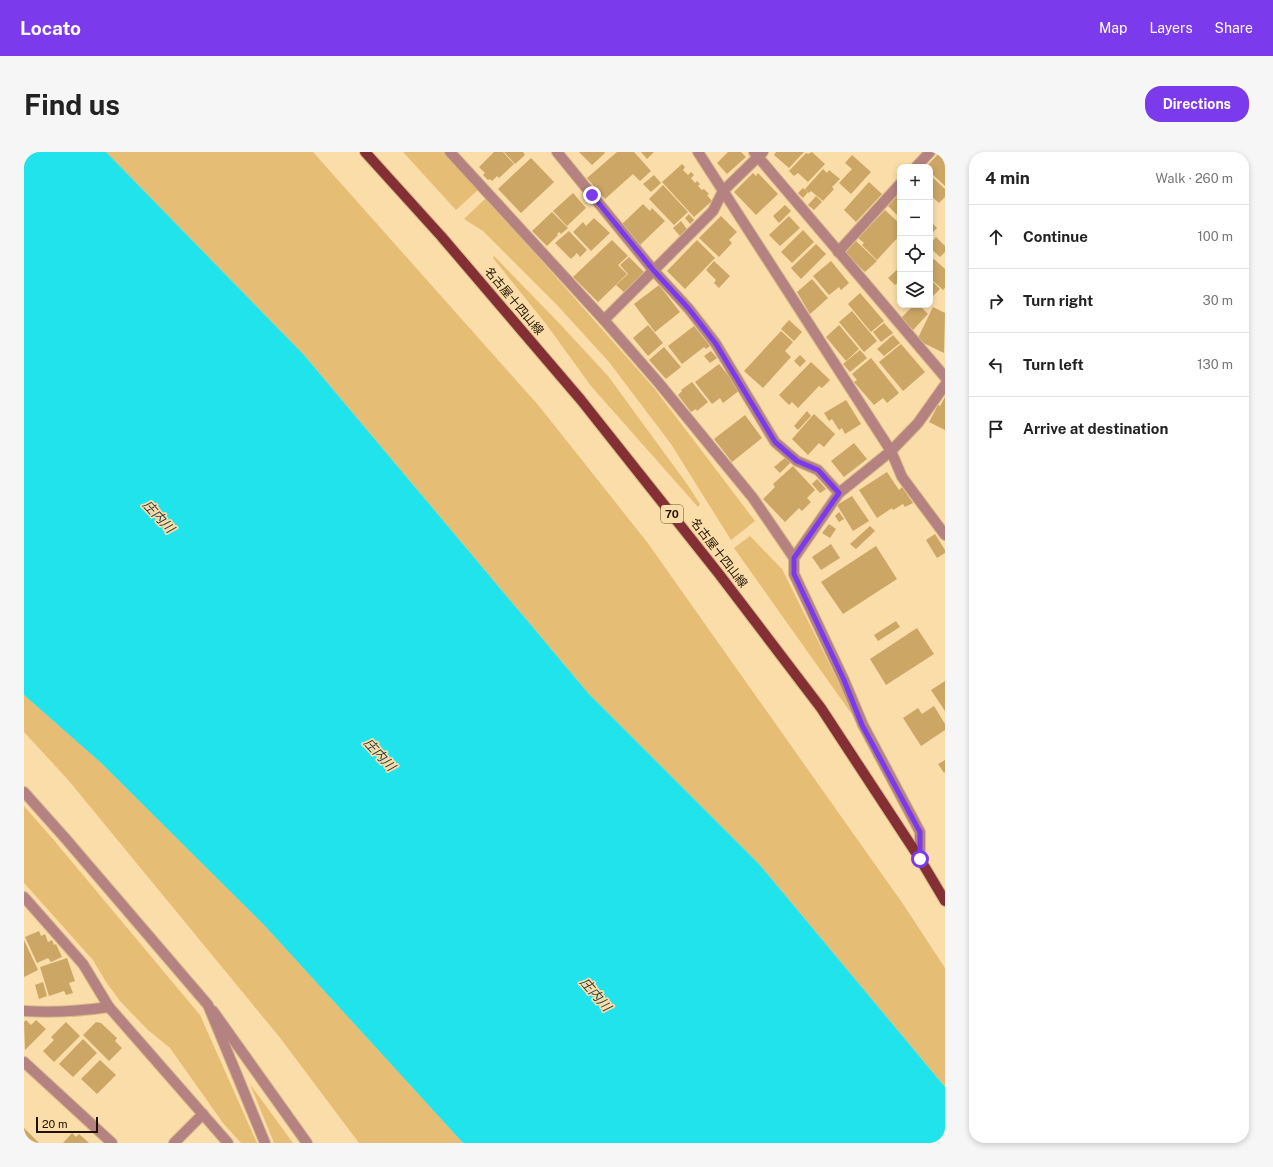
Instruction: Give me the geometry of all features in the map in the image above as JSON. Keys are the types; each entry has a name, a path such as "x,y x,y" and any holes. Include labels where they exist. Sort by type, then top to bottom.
{"main road":[{"name":"名古屋十四山線","path":"365,152 442,236 581,400 719,574 820,708 920,859 945,901"}],"street":[{"path":"450,152 604,320 658,382 753,498 794,558 794,574 844,680 862,725 920,832 920,859"},
{"path":"557,152 654,271 689,309 716,344 775,442 797,461 818,470 839,493"},
{"path":"698,152 891,451 902,477 945,535"},
{"path":"919,164 930,152"},
{"path":"604,320 713,211 723,191 759,154 838,252 945,377"},
{"path":"838,252 897,187"},
{"path":"794,558 839,493 891,451 918,423 945,385"},
{"path":"24,792 208,1005 307,1143"},
{"path":"24,897 83,964 109,1007 228,1143"},
{"path":"208,1005 265,1143"},
{"path":"24,1011 82,1011 109,1007"},
{"path":"24,1062 112,1143"},
{"path":"174,1143 203,1114"}],"shaded area":[{"path":"106,152 313,152 539,406 647,542 903,904 945,968 945,1087 759,864 588,693 304,355"},
{"path":"403,152 445,152 479,189 456,210"},
{"path":"486,198 654,388 755,521 731,540 671,444 609,362 557,305 483,231 464,219"},
{"path":"494,256 608,376 687,484 700,504 698,507 591,386 546,324 493,258"},
{"path":"750,536 782,569 854,713 851,713 734,548"},
{"path":"24,695 100,762 264,925 463,1143 359,1143 281,1039 69,781 24,732"},
{"path":"24,806 200,1015 257,1143 241,1143 223,1123 170,1048 148,1030 120,1001 106,982 93,960 24,883"},
{"path":"250,1084 293,1143 274,1143"}],"water":[{"name":"庄内川","path":"24,152 106,152 304,355 588,693 759,864 945,1087 945,1143 463,1143 264,925 100,762 24,695"}],"building":[{"path":"494,152 503,152 514,164 499,178 497,176 492,181 490,179 488,180 483,175 485,173 479,167"},
{"path":"504,152 523,152 525,155 515,164"},
{"path":"579,152 604,152 605,153 592,165"},
{"path":"617,152 634,152 651,171 640,181 633,174 605,199 587,178"},
{"path":"641,152 654,152 647,159"},
{"path":"728,152 741,152 746,157 727,174 717,163"},
{"path":"776,152 804,152 789,168 774,155"},
{"path":"812,152 825,164 808,182 798,173 794,176 789,171 806,153 808,154"},
{"path":"940,152 945,152 945,186 933,175 933,164 929,164"},
{"path":"852,155 871,172 851,194 839,183 852,169 845,163"},
{"path":"531,158 554,182 521,213 498,189"},
{"path":"682,164 685,167 683,170 688,175 691,172 694,175 691,178 695,183 697,181 700,184 698,186 709,194 707,195 712,201 694,217 662,182"},
{"path":"823,169 827,173 829,170 840,179 832,187 834,189 823,201 811,191 809,193 805,189"},
{"path":"753,173 756,176 758,173 778,194 756,215 734,192"},
{"path":"654,175 661,183 651,192 643,184"},
{"path":"933,178 945,189 945,197 939,203 933,198"},
{"path":"869,182 882,194 856,222 844,210"},
{"path":"663,185 688,212 674,225 649,199"},
{"path":"803,188 808,192 803,198 798,193"},
{"path":"573,193 586,208 567,226 553,211"},
{"path":"816,196 822,202 814,210 808,205"},
{"path":"897,196 897,215 888,206"},
{"path":"643,204 650,211 652,208 665,221 640,245 621,225"},
{"path":"785,205 791,211 779,223 773,216"},
{"path":"885,210 897,221 897,238 877,260 862,245 864,243 858,238"},
{"path":"552,212 568,228 561,234 559,232 547,246 532,231"},
{"path":"689,214 694,220 690,224 685,218"},
{"path":"721,216 737,232 729,240 732,243 719,257 699,238"},
{"path":"789,216 800,228 780,246 769,235"},
{"path":"594,218 610,233 591,251 573,232 583,222 586,226"},
{"path":"681,221 687,229 680,236 673,228"},
{"path":"933,224 937,228 933,232"},
{"path":"803,230 814,242 792,263 781,252"},
{"path":"569,231 587,250 580,257 577,253 571,259 555,243"},
{"path":"936,237 945,246 945,252 940,257 933,251 933,240"},
{"path":"612,240 628,256 618,265 627,274 598,302 573,277"},
{"path":"697,240 715,258 685,289 667,271"},
{"path":"856,241 877,261 865,272 845,253"},
{"path":"816,244 826,254 801,279 791,268"},
{"path":"629,257 645,273 625,293 616,285 628,274 620,265"},
{"path":"934,259 945,269 945,288 943,290 933,281"},
{"path":"714,261 730,276 719,288 714,283 716,280 706,270"},
{"path":"831,261 849,283 841,290 839,287 829,295 813,276"},
{"path":"897,270 897,283 895,285 888,278"},
{"path":"812,279 828,298 810,314 797,292"},
{"path":"933,282 940,289 933,296"},
{"path":"659,285 680,312 655,332 634,304"},
{"path":"860,293 884,321 871,332 848,304"},
{"path":"933,307 945,313 944,353 917,340"},
{"path":"911,308 922,308 928,314 913,330 901,318"},
{"path":"852,311 877,341 864,352 839,322"},
{"path":"789,320 802,332 794,341 781,329"},
{"path":"884,323 893,333 881,342 873,332"},
{"path":"648,325 663,343 648,356 633,338"},
{"path":"839,325 859,349 846,361 826,337"},
{"path":"694,326 710,346 706,349 704,347 682,364 668,346"},
{"path":"781,331 793,342 785,351 791,357 763,388 744,371"},
{"path":"893,335 900,343 884,356 877,349"},
{"path":"901,344 925,372 903,391 879,362"},
{"path":"664,347 681,367 666,379 649,360"},
{"path":"860,350 867,358 850,372 843,364"},
{"path":"711,351 717,358 710,363 704,356"},
{"path":"800,355 806,361 800,367 794,361"},
{"path":"871,358 899,393 887,403 883,398 874,405 854,382 857,380 852,374"},
{"path":"811,362 830,380 822,388 819,386 798,408 792,402 789,405 779,395"},
{"path":"719,364 740,390 723,403 720,398 712,404 695,382"},
{"path":"692,382 708,402 697,411 696,409 691,412 678,395 682,391 681,390"},
{"path":"945,397 945,430 929,422 938,405 940,406"},
{"path":"846,400 861,424 845,434 842,428 839,430 832,419 829,421 824,413"},
{"path":"807,411 811,416 798,430 794,426"},
{"path":"814,414 835,434 824,447 819,443 808,455 792,439"},
{"path":"745,415 762,438 732,462 714,439"},
{"path":"854,443 867,459 844,477 831,461"},
{"path":"786,457 791,462 780,473 774,467"},
{"path":"793,466 815,490 807,498 811,502 802,511 799,508 785,522 763,499 775,487 773,484"},
{"path":"887,472 899,490 902,487 913,503 905,507 903,504 893,510 892,508 877,518 859,490"},
{"path":"817,479 826,489 820,493 812,484"},
{"path":"852,496 869,521 853,531 837,505"},
{"path":"839,512 844,519 839,522 835,516"},
{"path":"829,524 836,529 830,538 822,533"},
{"path":"870,526 875,531 856,549 850,544"},
{"path":"935,534 945,550 945,553 937,558 926,540"},
{"path":"831,544 840,558 821,570 812,557"},
{"path":"876,546 897,579 843,614 821,582"},
{"path":"896,621 900,627 878,641 874,635"},
{"path":"917,628 934,654 886,685 870,659"},
{"path":"945,681 945,711 931,690"},
{"path":"934,706 945,724 945,730 921,746 903,718 918,708 922,714"},
{"path":"945,760 945,772 944,773 938,764"},
{"path":"39,931 41,936 45,934 48,942 52,940 54,945 56,944 62,957 51,962 48,958 37,963 25,937"},
{"path":"24,940 38,970 24,977"},
{"path":"67,958 75,981 69,983 73,993 66,995 64,991 49,996 40,967"},
{"path":"43,982 47,996 39,999 35,985"},
{"path":"26,1020 31,1025 36,1020 46,1029 25,1050 24,1022"},
{"path":"66,1022 80,1036 54,1062 43,1051 54,1040 51,1037"},
{"path":"96,1022 101,1023 117,1038 115,1041 122,1048 109,1061 83,1035"},
{"path":"83,1039 97,1053 73,1077 59,1064"},
{"path":"100,1060 116,1075 97,1094 81,1079"},
{"path":"24,1128 39,1143 24,1143"},
{"path":"72,1133 76,1137 79,1134 89,1143 63,1143"}],"route":[{"path":"592,195 654,271 689,309 716,344 775,442 797,461 818,470 839,493 794,558 794,574 844,680 862,725 920,832 920,859"}]}
